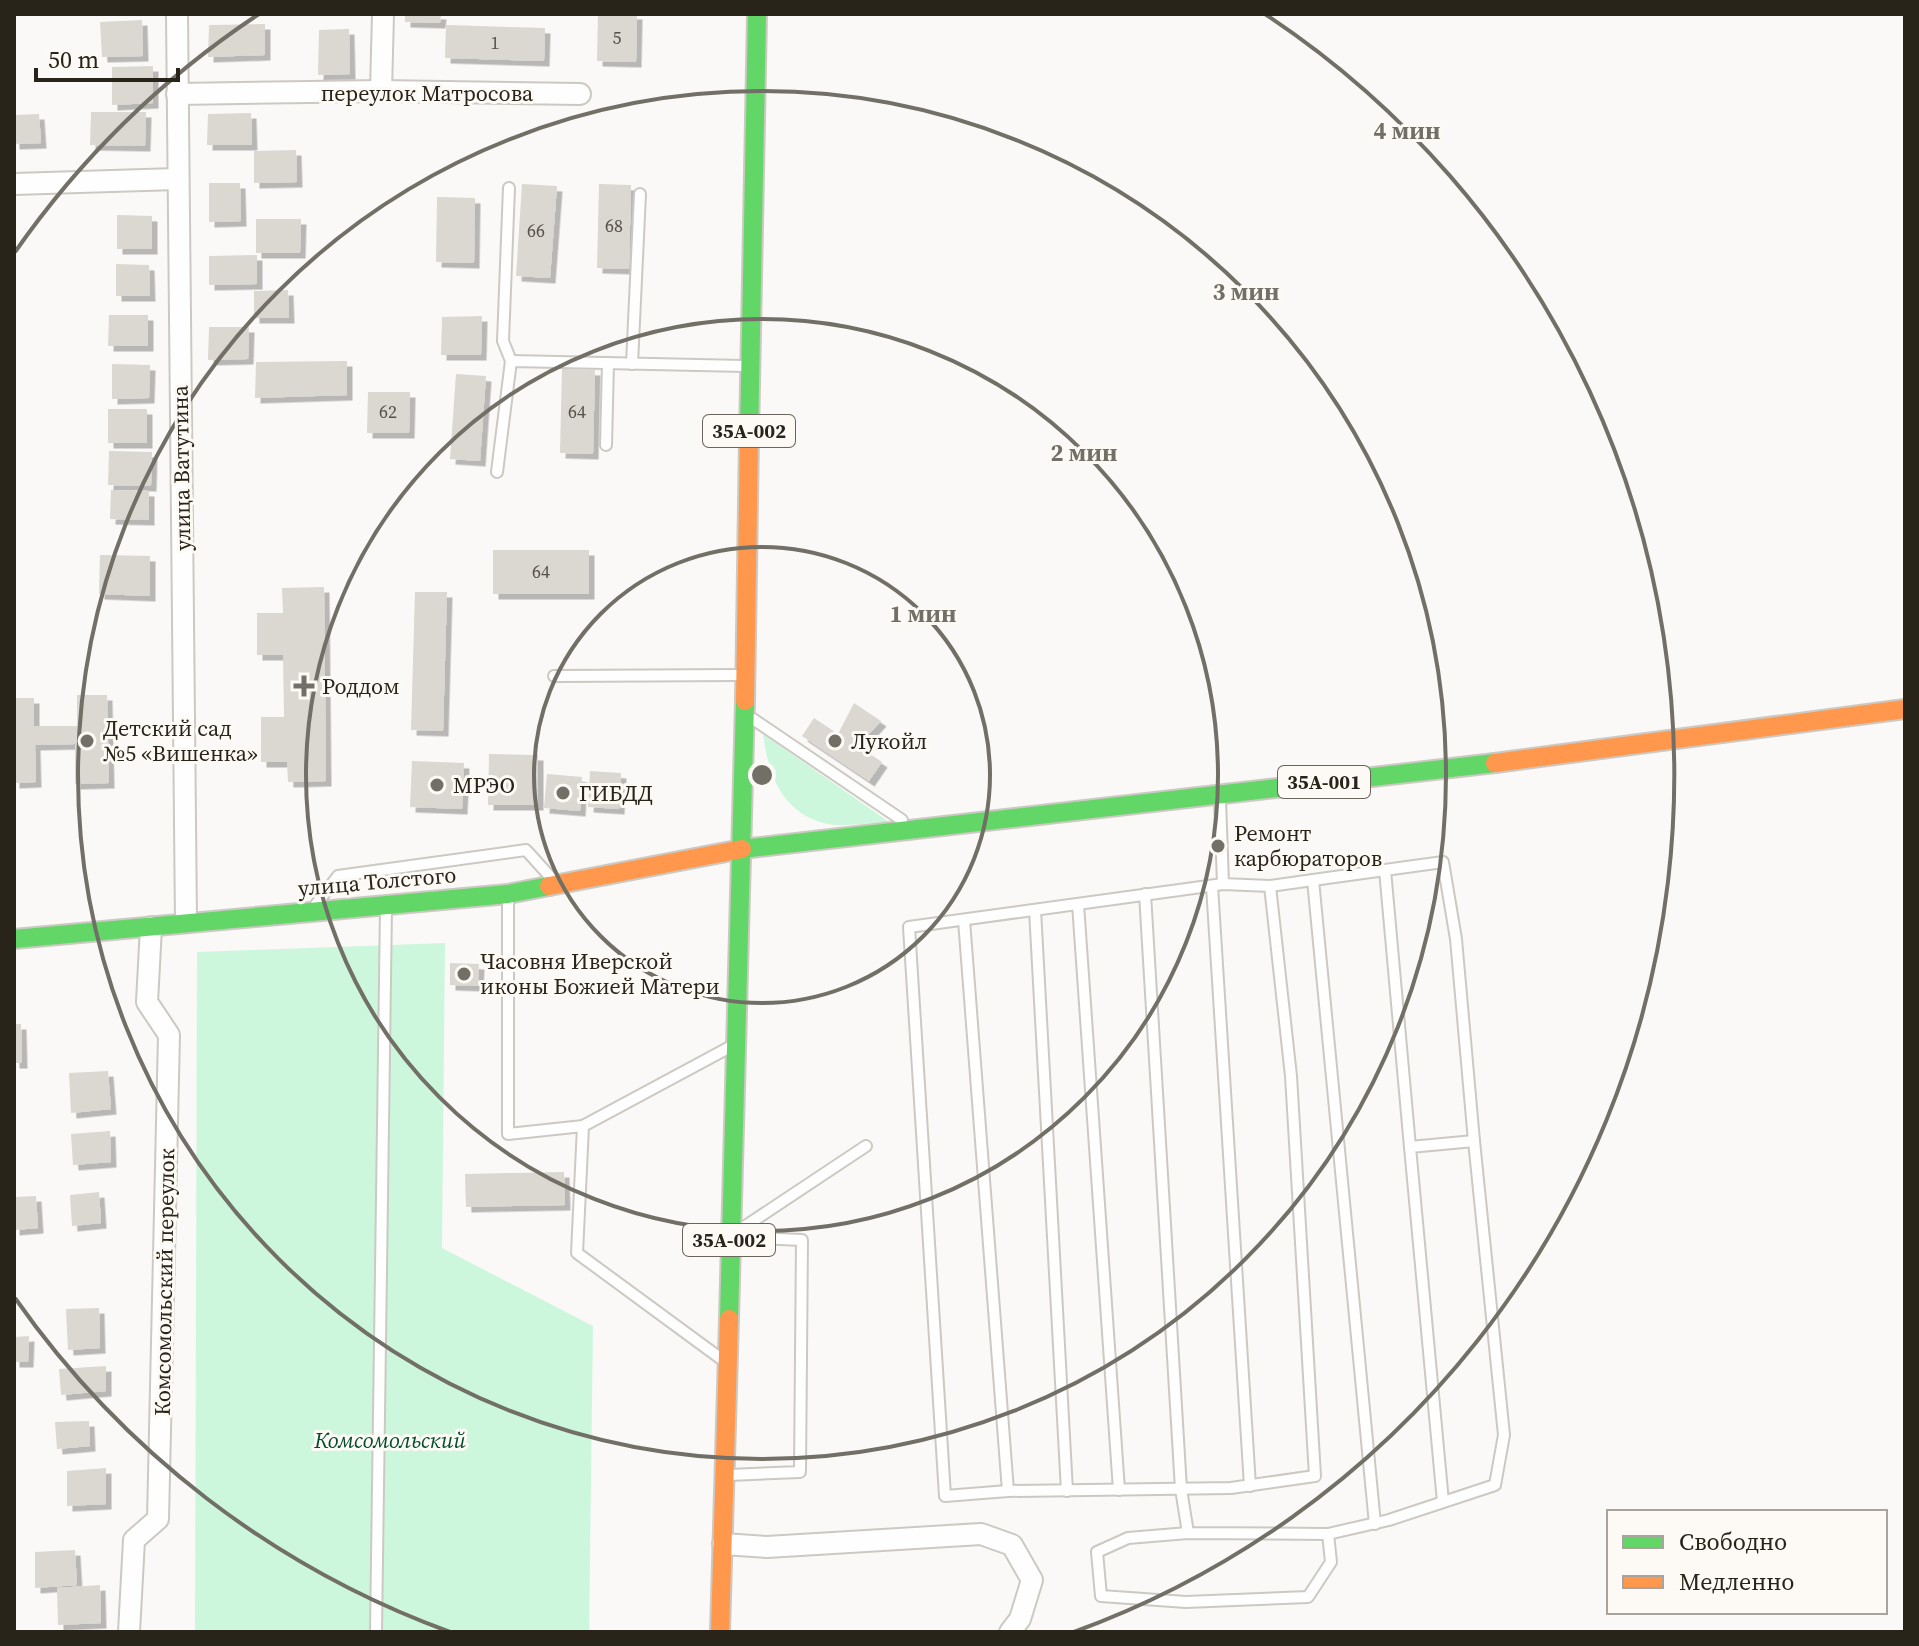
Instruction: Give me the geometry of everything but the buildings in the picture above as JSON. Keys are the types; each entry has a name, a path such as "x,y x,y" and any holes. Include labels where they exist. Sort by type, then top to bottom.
{"main road":[{"name":"35А-002","path":"720,1632 725,1361 742,849 757,14"},
{"name":"35А-001","path":"742,849 1503,762 1905,709"},
{"name":"улица Толстого","path":"14,939 508,894 742,849"}],"street":[{"name":"улица Ватутина","path":"177,14 186,922"},
{"path":"381,91 383,14"},
{"name":"переулок Матросова","path":"177,94 381,91 580,94"},
{"path":"14,184 177,179"},
{"name":"Комсомольский переулок","path":"129,1632 134,1540 158,1519 169,1035 147,1002 151,927"},
{"path":"723,1544 767,1547 981,1534 1012,1545 1032,1580 1020,1619 1010,1632"}],"lane":[{"path":"497,472 511,361 503,341 509,188"},
{"path":"632,364 640,194"},
{"path":"511,361 751,366"},
{"path":"606,445 608,363"},
{"path":"554,676 745,675"},
{"path":"744,714 913,828"},
{"path":"1220,794 1217,885 1250,1486"},
{"path":"310,911 338,876 526,850 557,884"},
{"path":"1270,886 1291,1076 1315,1476 1250,1486 1008,1491 945,1496 909,927 1217,885 1270,886 1443,862 1456,939 1504,1435 1495,1485 1375,1524 1328,1534 1188,1533 1128,1538 1097,1552 1101,1596 1186,1602 1308,1597 1331,1562 1328,1534"},
{"path":"1385,870 1443,1502"},
{"path":"1313,880 1375,1524"},
{"path":"508,894 508,1134 583,1126 736,1044"},
{"path":"1145,894 1181,1489 1188,1533"},
{"path":"1078,904 1119,1490"},
{"path":"376,1632 386,905"},
{"path":"1035,910 1067,1491"},
{"path":"964,920 1008,1491"},
{"path":"583,1126 577,1253 725,1361"},
{"path":"1410,1147 1474,1141"},
{"path":"729,1237 866,1146"},
{"path":"723,1476 800,1472 802,1240 729,1237"}],"green space":[{"path":"763,734 889,822 836,825 806,816 778,787 768,762"},
{"name":"Комсомольский","path":"445,943 442,1248 593,1326 589,1632 195,1632 197,952"}],"traffic: fast":[{"path":"749,437 757,14"},
{"path":"729,1319 745,701"},
{"path":"742,849 1495,763"},
{"path":"14,939 508,894 549,886"}],"traffic: slow":[{"path":"745,701 749,437"},
{"path":"1495,763 1905,709"},
{"path":"549,886 742,849"},
{"path":"720,1632 729,1319"}],"place":[{"name":"Роддом","path":"304,686"},
{"name":"Детский сад №5 «Вишенка»","path":"87,741"},
{"name":"Лукойл","path":"835,741"},
{"name":"МРЭО","path":"437,785"},
{"name":"ГИБДД","path":"563,793"},
{"name":"Ремонт карбюраторов","path":"1218,846"},
{"name":"Часовня Иверской иконы Божией Матери","path":"464,974"}]}
